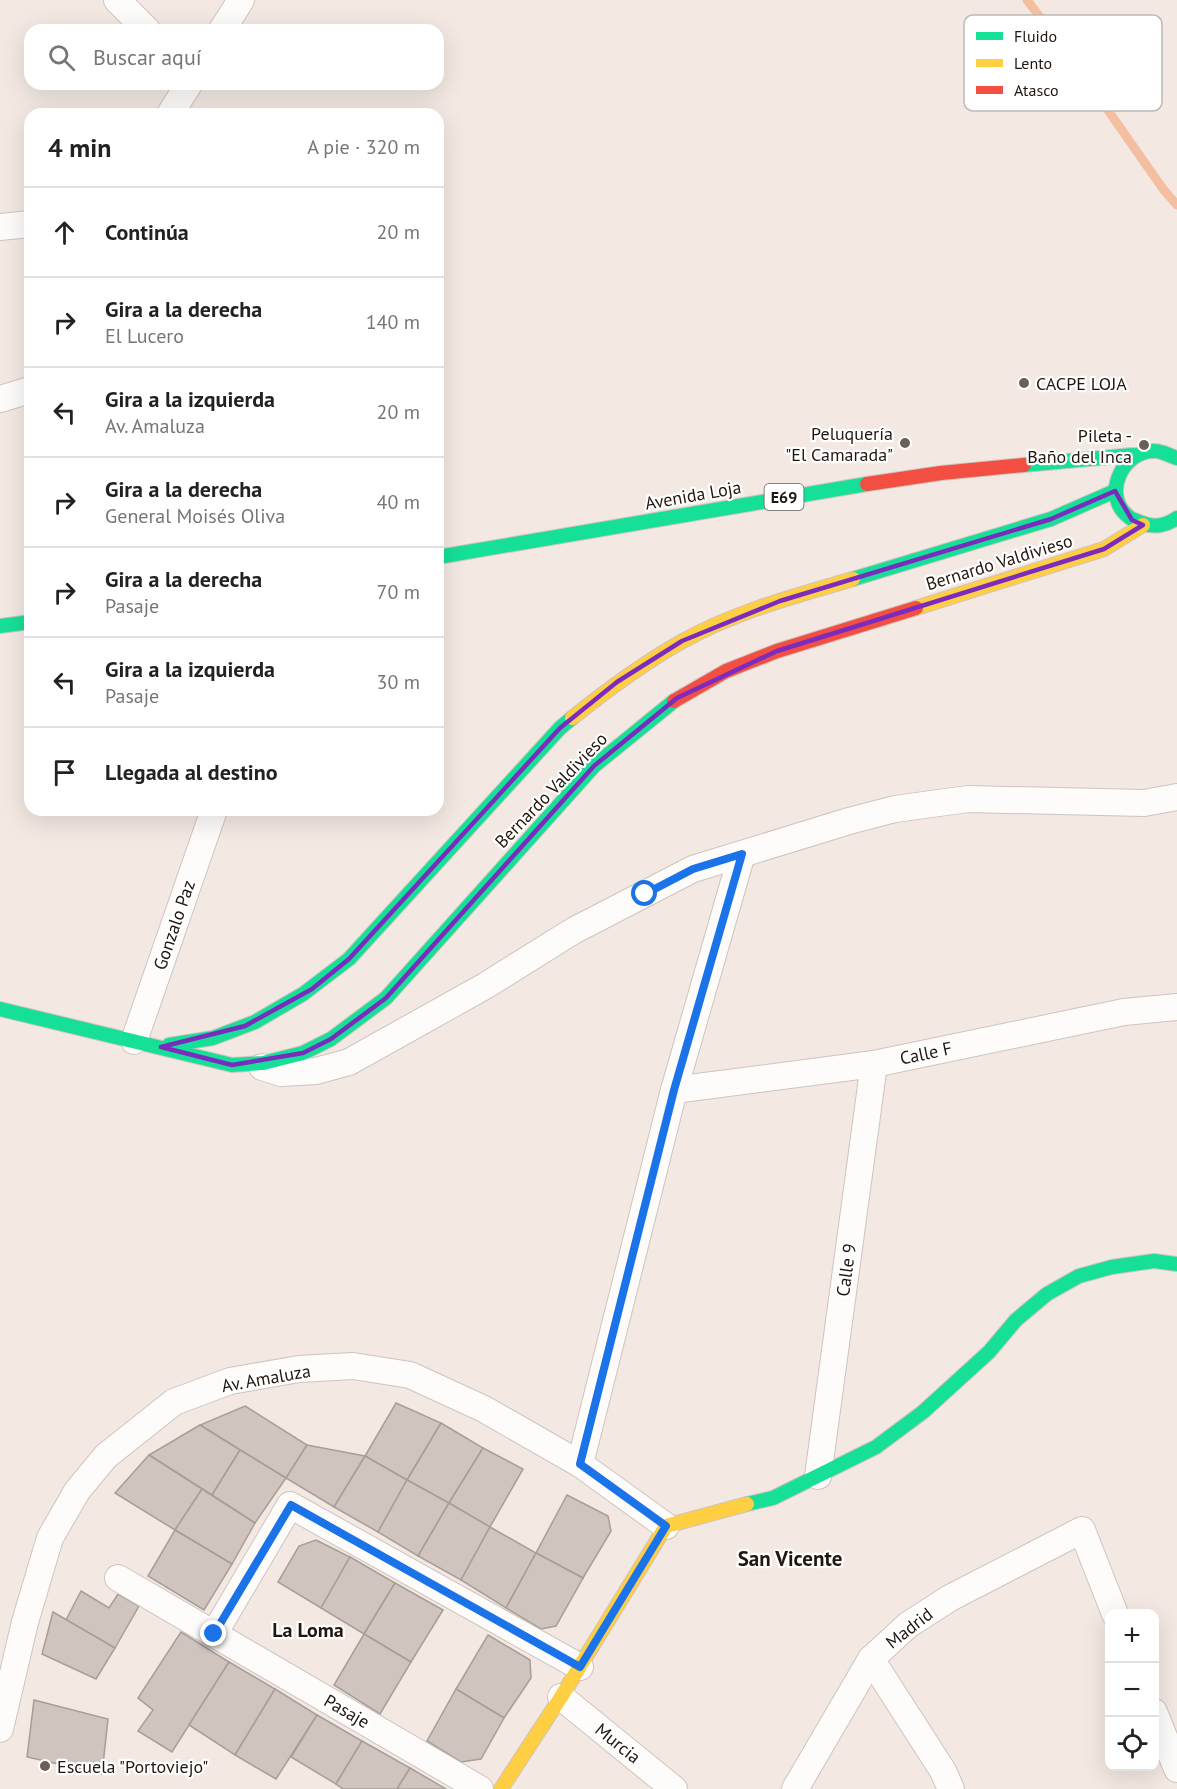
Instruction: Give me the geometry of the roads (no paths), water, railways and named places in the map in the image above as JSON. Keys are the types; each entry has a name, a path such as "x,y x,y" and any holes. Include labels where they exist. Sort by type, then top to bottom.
{"street":[{"path":"117,0 141,24"},
{"path":"226,24 241,0"},
{"path":"174,108 185,90"},
{"path":"0,227 24,225"},
{"path":"0,399 24,392"},
{"name":"E69","path":"1133,455 1150,450 1174,453"},
{"path":"1133,455 1123,465 1117,477 1115,491 1124,512 1132,520 1143,525 1164,525 1177,518"},
{"name":"Avenida Loja","path":"444,556 837,489 941,474 1133,455"},
{"name":"Bernardo Valdivieso","path":"161,1047 217,1037 272,1014 312,989 349,959 560,728 617,682 682,641 728,620 780,601 1051,519 1115,491"},
{"name":"Bernardo Valdivieso","path":"0,1009 161,1047 217,1063 263,1064 303,1053 339,1034 386,998 594,765 677,698 726,671 777,651 1104,549 1143,525"},
{"path":"0,626 24,623"},
{"path":"250,1064 281,1072 316,1071 349,1062 485,986 573,931 693,869 895,808 968,799 1144,803 1177,797"},
{"name":"Gonzalo Paz","path":"134,1041 212,816"},
{"path":"580,1464 674,1090 742,854"},
{"name":"Calle F","path":"674,1090 874,1064 1124,1012 1177,1007"},
{"name":"Calle 9","path":"818,1476 874,1064"},
{"path":"501,1789 580,1667 666,1526 773,1498 876,1447 923,1413 989,1352 1016,1320 1047,1294 1079,1276 1112,1267 1154,1261 1177,1264"},
{"name":"Av. Amaluza","path":"0,1729 25,1622 50,1538 77,1491 106,1456 174,1402 230,1381 299,1369 353,1366 410,1375 484,1409 580,1464 666,1526"},
{"path":"214,1634 291,1505 580,1667"},
{"name":"Madrid","path":"795,1789 871,1659 908,1625 950,1598 1082,1530 1113,1609"},
{"name":"Pasaje","path":"118,1578 480,1789"},
{"path":"871,1659 943,1771 951,1789"},
{"name":"Murcia","path":"561,1697 675,1789"},
{"path":"1157,1717 1177,1769"}],"waterway":[{"path":"1027,0 1038,15"},
{"path":"1109,111 1163,189 1177,205"}],"place":[{"name":"CACPE LOJA","path":"1024,383"},
{"name":"Peluquería \"El Camarada\"","path":"905,443"},
{"name":"Pileta - Baño del Inca","path":"1144,445"},
{"name":"Escuela \"Portoviejo\"","path":"45,1766"}],"district":[{"name":"San Vicente","path":"790,1558"},
{"name":"La Loma","path":"308,1630"}]}
